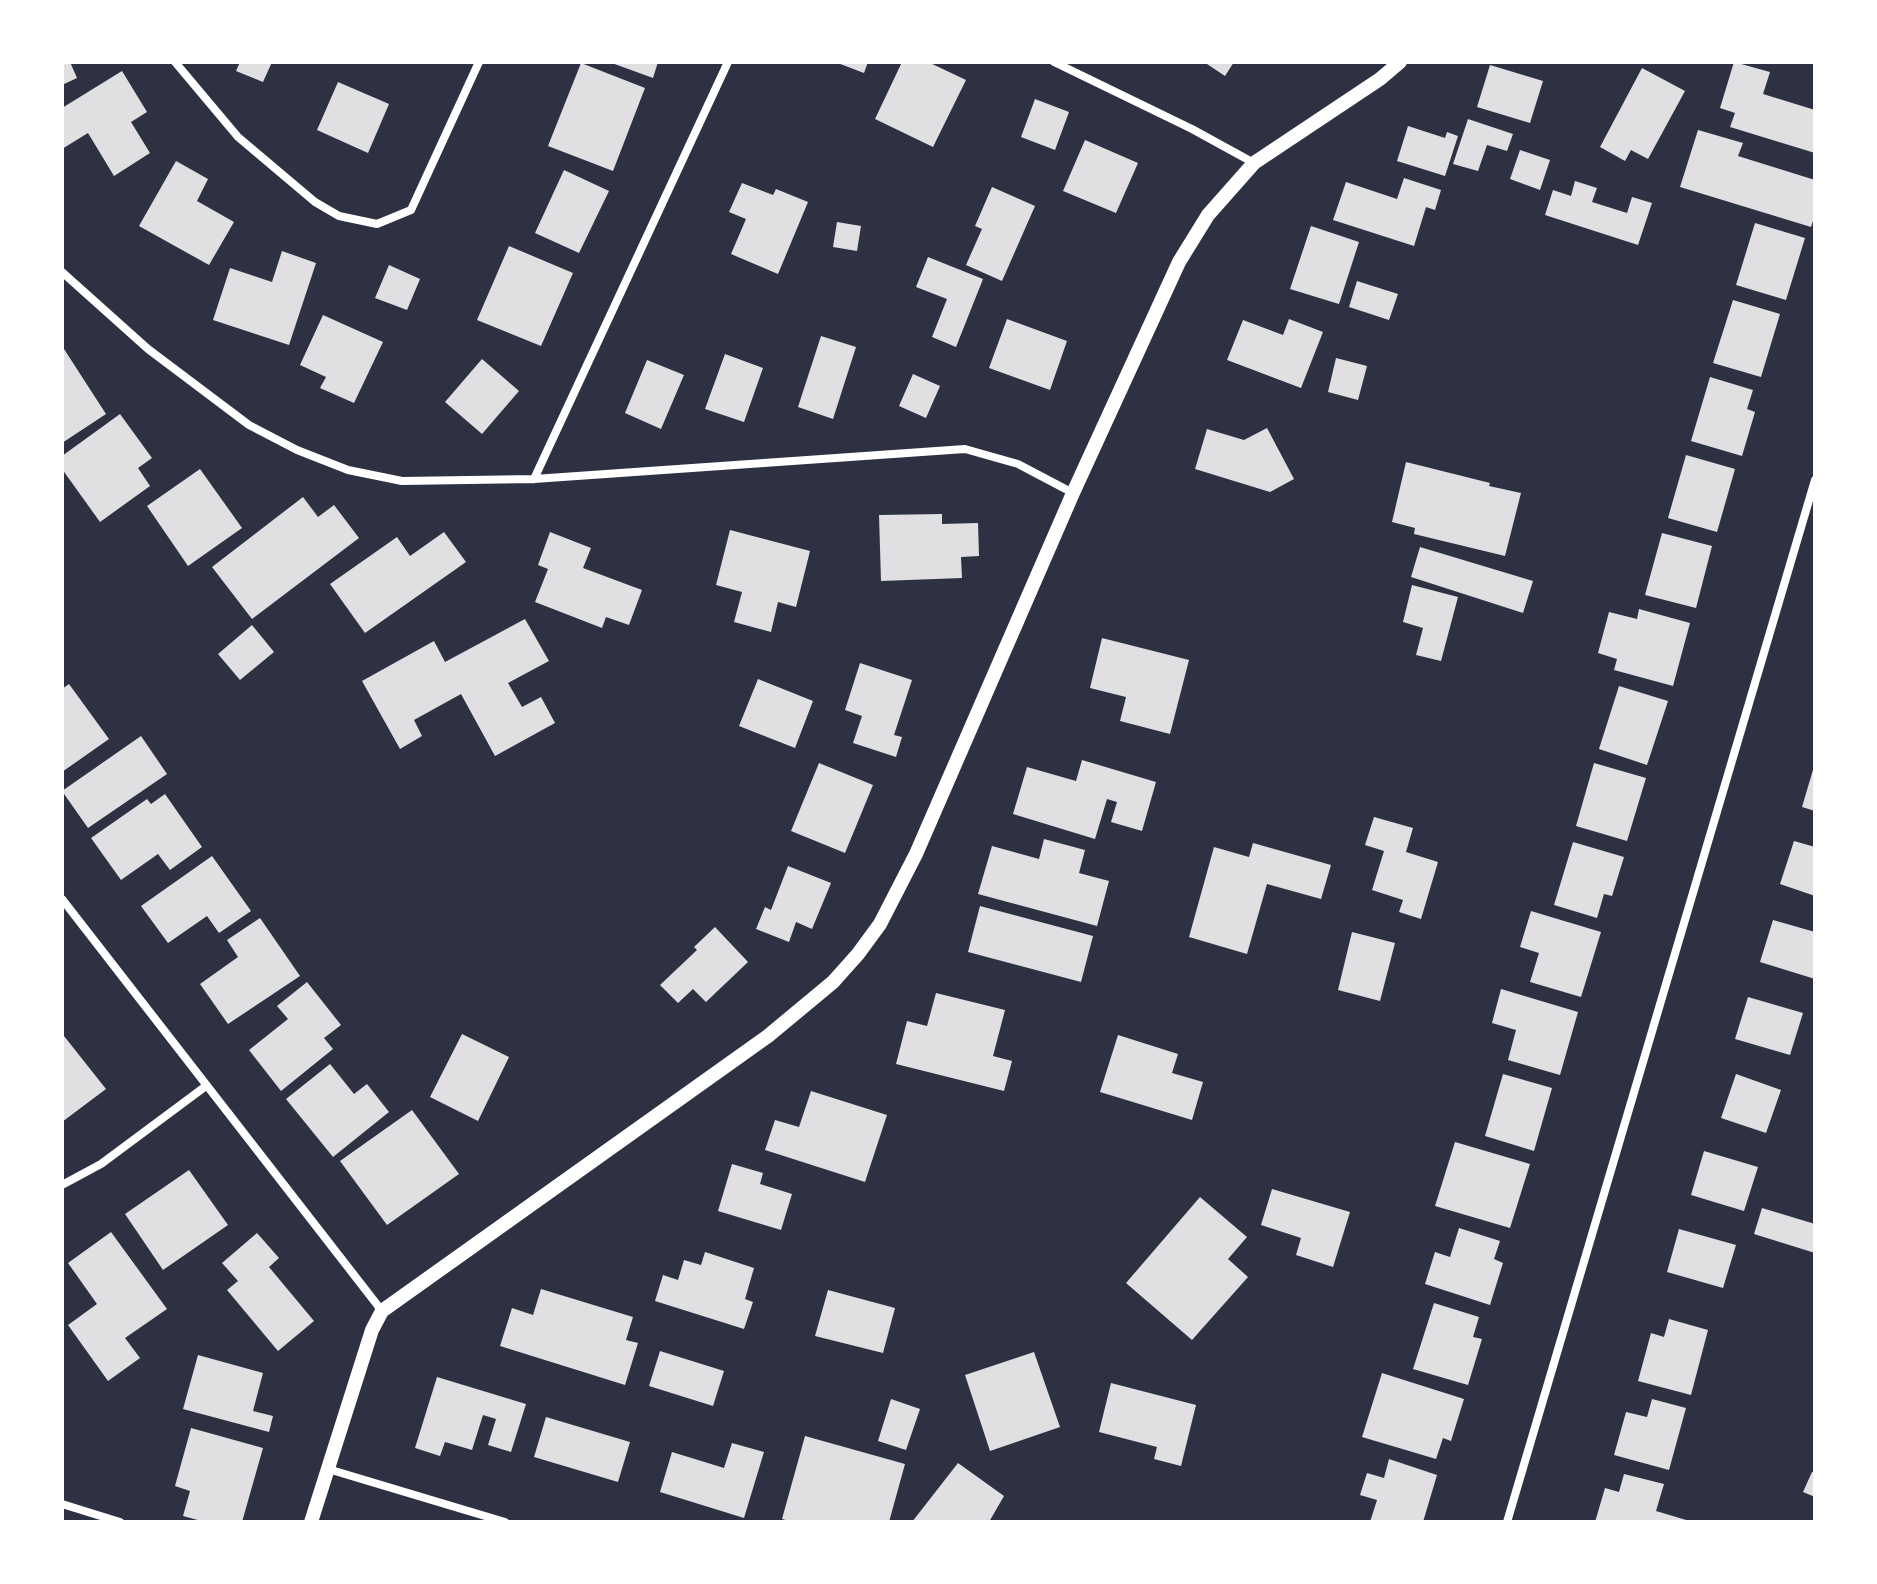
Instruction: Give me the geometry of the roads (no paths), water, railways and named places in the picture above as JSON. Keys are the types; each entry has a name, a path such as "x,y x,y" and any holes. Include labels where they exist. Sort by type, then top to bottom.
{"street":[{"path":"175,62 238,137 315,202 339,216 377,224 411,210 479,62"},
{"path":"534,479 728,62"},
{"path":"1054,62 1192,129 1254,163"},
{"path":"311,1522 372,1330 382,1311 768,1036 833,982 858,954 880,924 916,854 1073,493 1179,262 1208,215 1254,163 1380,79 1400,62"},
{"path":"62,272 173,368 249,425 297,450 348,470 402,481 534,479 965,449 1018,464 1073,493"},
{"path":"1507,1522 1815,480"},
{"path":"62,899 382,1311"},
{"path":"62,1185 101,1164 206,1086"},
{"path":"328,1469 505,1522"},
{"path":"62,1504 120,1522"}]}
